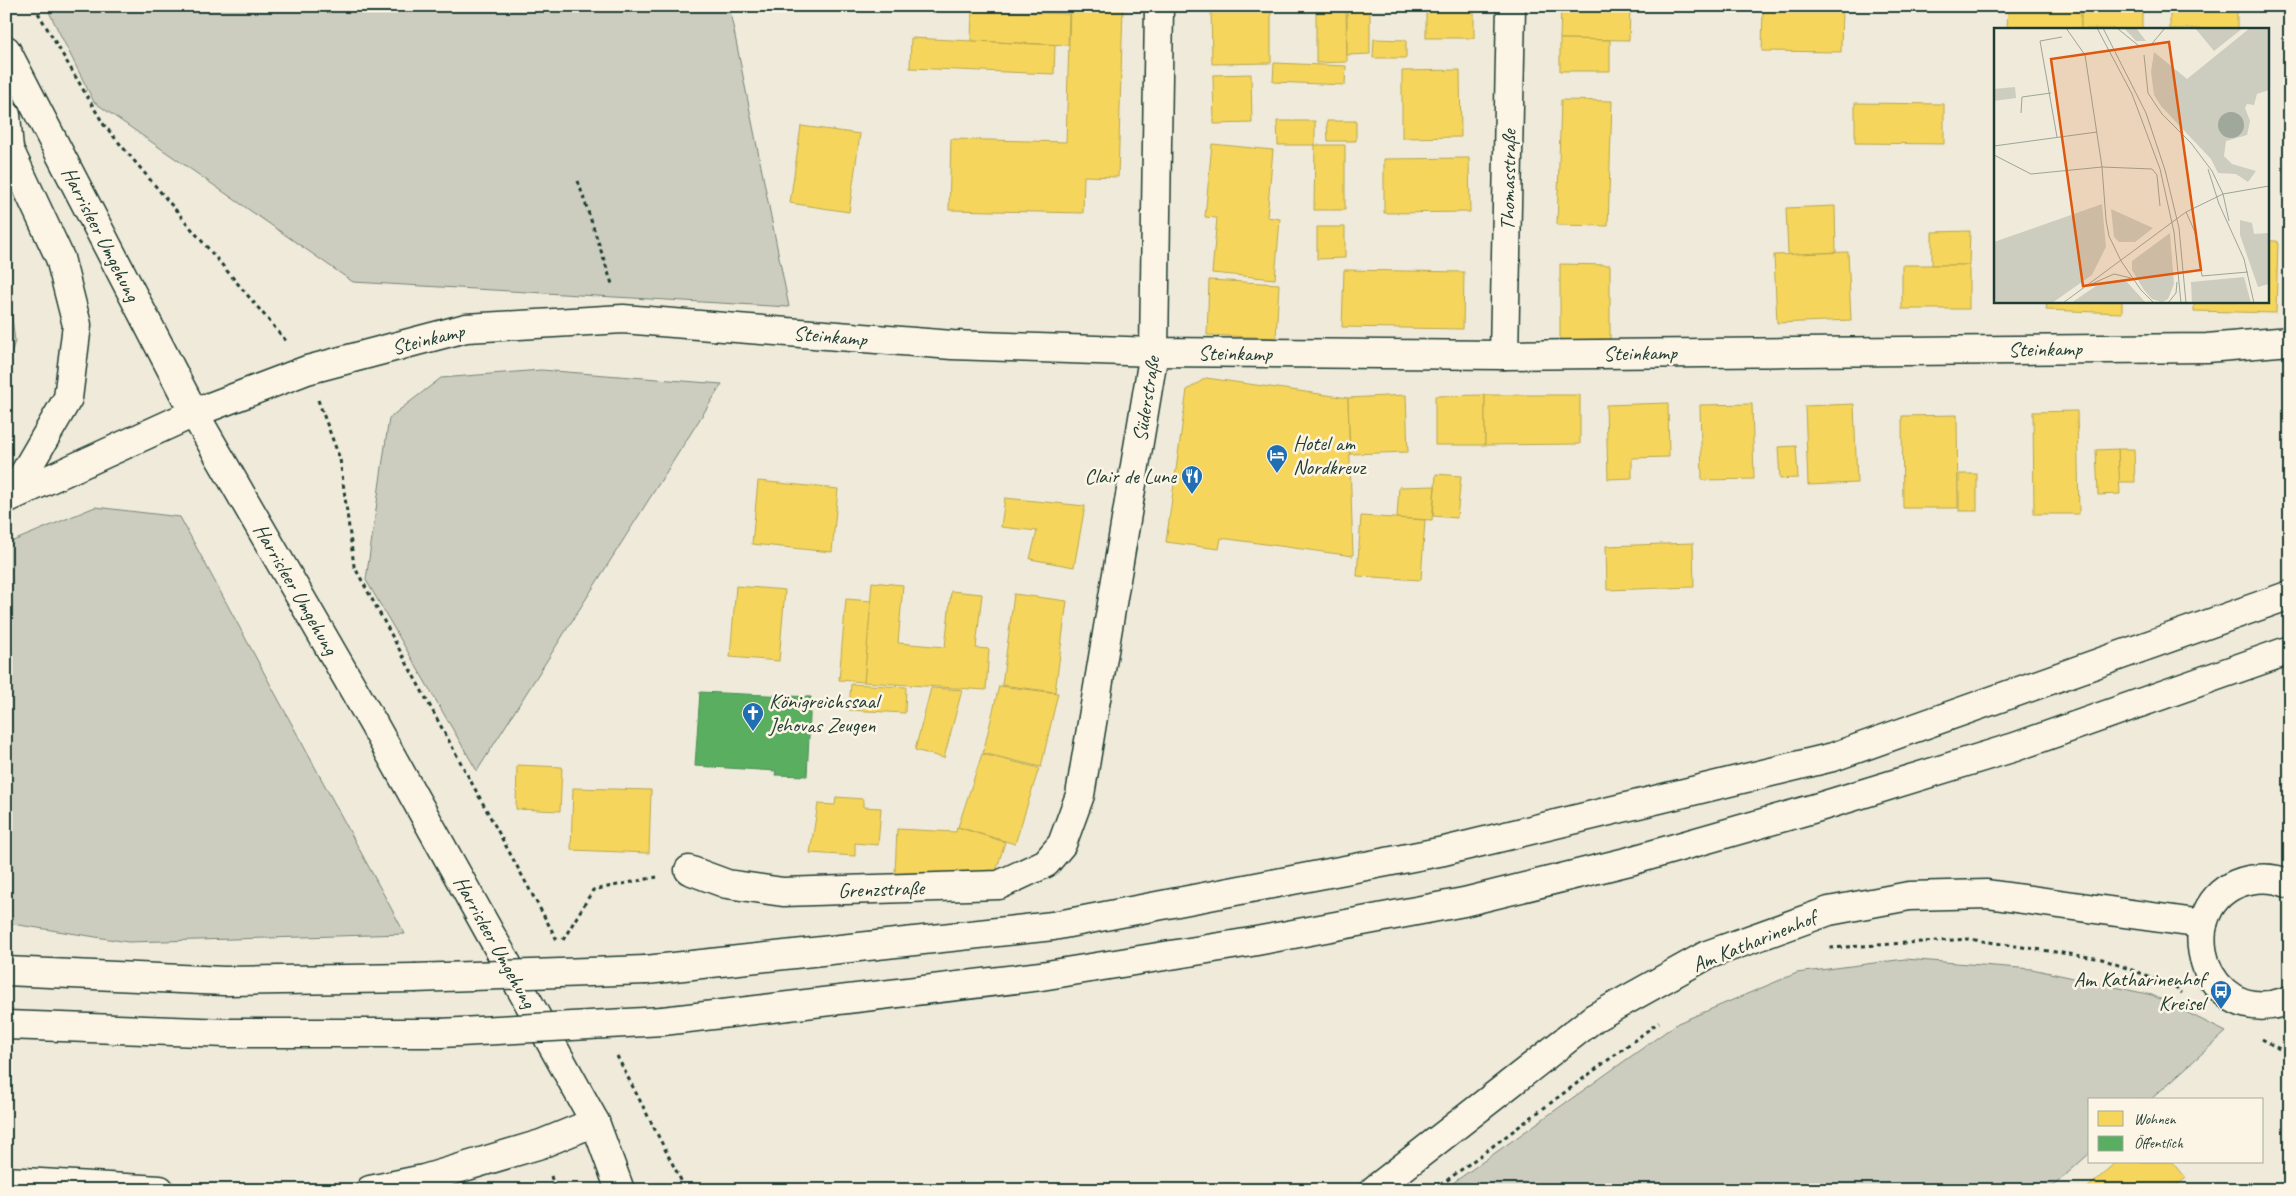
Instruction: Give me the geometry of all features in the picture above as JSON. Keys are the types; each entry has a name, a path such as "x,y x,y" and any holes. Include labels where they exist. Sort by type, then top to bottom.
{"main road":[{"name":"Süderstraße","path":"1062,844 1080,794 1154,352 1159,6"},
{"name":"Thomasstraße","path":"1504,355 1512,6"},
{"name":"Harrisleer Umgehung","path":"6,50 194,413 374,724 595,1122 620,1190"},
{"path":"6,114 9,149 60,258 77,326 68,398 8,497"},
{"name":"Steinkamp","path":"8,497 194,413 307,370 466,328 623,319 952,346 1154,352 1504,355 2207,348 2290,341"},
{"path":"6,971 224,981 414,978 646,970 1053,926 1444,852 1833,757 2290,595"},
{"path":"6,1025 228,1033 441,1033 663,1022 1041,976 1251,942 1464,902 1630,861 1820,807 2015,747 2290,650"},
{"name":"Grenzstraße","path":"689,870 727,884 784,892 999,885 1046,863 1062,844"},
{"path":"2290,884 2282,880 2262,878 2242,882 2225,891 2211,906 2203,924 2200,945 2205,965 2216,983 2231,996 2250,1004 2270,1005 2290,1000"},
{"name":"Am Katharinenhof","path":"1374,1190 1594,1018 1707,955 1829,911 1909,896 1986,894 2203,924"},
{"path":"6,961 70,974"},
{"path":"370,1190 424,1179 541,1144 595,1122"},
{"path":"6,1181 160,1190"}],"path":[{"path":"34,6 104,125 280,331 307,370 340,459 354,566 560,946 593,890 689,870"},
{"path":"578,181 623,319"},
{"path":"1828,948 1969,939 2102,959 2170,984 2185,996"},
{"path":"1434,1190 1661,1021"},
{"path":"2260,1038 2290,1055"},
{"path":"614,1050 686,1190"}],"shaded area":[{"path":"46,6 729,6 789,307 353,282 94,102"},
{"path":"6,271 15,341 6,369"},
{"path":"541,370 722,384 477,771 366,580 389,418 441,378"},
{"path":"95,507 180,517 405,934 128,942 6,923 6,544"},
{"path":"1905,959 2032,969 2152,995 2226,1032 2152,1098 2088,1098 2088,1155 2049,1190 1443,1190 1678,1023 1797,973"}],"building: Wohnen":[{"path":"1070,6 1123,6 1118,177 1084,176 1083,213 949,210 951,139 1066,142"},
{"path":"1211,6 1271,6 1271,63 1212,64"},
{"path":"1316,6 1346,6 1347,62 1316,63"},
{"path":"1347,6 1370,6 1370,54 1347,55"},
{"path":"1426,6 1474,6 1474,38 1426,38"},
{"path":"1763,6 1842,6 1841,52 1762,51"},
{"path":"2008,6 2081,6 2081,28 2007,28"},
{"path":"2081,6 2142,6 2142,28 2081,28"},
{"path":"2170,6 2237,6 2237,28 2170,28"},
{"path":"1561,7 1630,9 1629,40 1560,39"},
{"path":"972,10 1069,14 1068,45 971,41"},
{"path":"911,38 1055,45 1054,74 910,68"},
{"path":"1374,39 1406,40 1406,58 1373,58"},
{"path":"1560,39 1610,40 1610,71 1560,71"},
{"path":"1274,63 1346,66 1345,85 1273,82"},
{"path":"1460,70 1461,137 1402,138 1402,71"},
{"path":"1251,74 1252,123 1214,124 1213,75"},
{"path":"1561,100 1612,101 1608,226 1557,225"},
{"path":"1855,103 1944,104 1944,144 1855,143"},
{"path":"1277,121 1315,121 1315,145 1278,145"},
{"path":"1327,121 1356,121 1356,141 1328,141"},
{"path":"801,126 860,134 849,212 790,203"},
{"path":"1212,144 1273,150 1267,217 1280,219 1275,279 1212,273 1217,218 1205,217"},
{"path":"1315,145 1345,145 1345,210 1314,210"},
{"path":"1469,158 1470,212 1384,213 1384,159"},
{"path":"1835,206 1836,252 1788,255 1786,208"},
{"path":"1317,227 1345,227 1345,258 1317,259"},
{"path":"1970,231 1969,265 1932,265 1932,232"},
{"path":"2268,241 2278,241 2276,313 2194,311 2194,302 2268,302"},
{"path":"1848,252 1851,320 1777,323 1774,255"},
{"path":"1560,264 1610,265 1610,340 1560,340"},
{"path":"1902,265 1969,265 1969,309 1902,309"},
{"path":"1344,270 1464,272 1463,329 1342,327"},
{"path":"1209,280 1279,284 1276,338 1207,335"},
{"path":"2047,302 2122,302 2122,313 2046,310"},
{"path":"1206,378 1348,398 1353,556 1221,538 1219,549 1166,542 1187,390"},
{"path":"1406,395 1408,452 1350,454 1348,398"},
{"path":"1485,395 1485,445 1435,445 1435,396"},
{"path":"1485,395 1580,395 1580,444 1485,445"},
{"path":"1668,403 1669,457 1632,458 1632,478 1608,479 1606,405"},
{"path":"1752,404 1754,479 1702,480 1700,405"},
{"path":"1854,404 1857,483 1808,485 1805,406"},
{"path":"2077,411 2079,514 2034,514 2033,412"},
{"path":"1957,415 1958,508 1903,508 1902,416"},
{"path":"1796,446 1798,478 1780,479 1778,447"},
{"path":"2118,449 2134,449 2135,482 2119,482"},
{"path":"2118,449 2120,494 2098,495 2096,450"},
{"path":"1436,474 1461,476 1457,518 1433,516"},
{"path":"1959,474 1977,474 1977,511 1959,511"},
{"path":"758,481 838,489 832,552 752,544"},
{"path":"1435,486 1432,520 1397,518 1399,487"},
{"path":"1005,498 1085,506 1074,567 1030,559 1037,531 1001,527"},
{"path":"1361,516 1425,520 1421,580 1357,576"},
{"path":"1693,543 1694,587 1607,590 1606,546"},
{"path":"872,582 903,585 898,643 945,647 951,591 982,594 976,648 989,649 986,690 864,682"},
{"path":"736,586 785,590 779,661 730,657"},
{"path":"1014,594 1067,601 1055,692 1002,685"},
{"path":"846,599 871,601 864,682 839,680"},
{"path":"851,684 906,687 905,713 849,710"},
{"path":"999,686 1058,693 1041,767 983,753"},
{"path":"931,688 962,690 944,758 915,750"},
{"path":"982,754 1039,768 1015,844 958,827"},
{"path":"517,765 562,767 560,811 516,809"},
{"path":"573,788 651,790 649,853 571,850"},
{"path":"836,797 863,799 863,807 881,808 878,845 855,843 855,856 810,853 818,804 835,805"},
{"path":"957,827 1005,842 994,878 895,874 897,829 956,832"},
{"path":"2115,1164 2175,1164 2186,1178 2171,1190 2085,1190"}],"building: Öffentlich":[{"name":"Königreichssaal Jehovas Zeugen","path":"700,692 811,697 807,776 775,775 776,771 695,766"}],"place":[{"name":"Hotel am Nordkreuz","path":"1277,474"},
{"name":"Clair de Lune","path":"1192,495"},
{"name":"Königreichssaal Jehovas Zeugen","path":"753,732"},
{"name":"Am Katharinenhof Kreisel","path":"2221,1010"}]}
